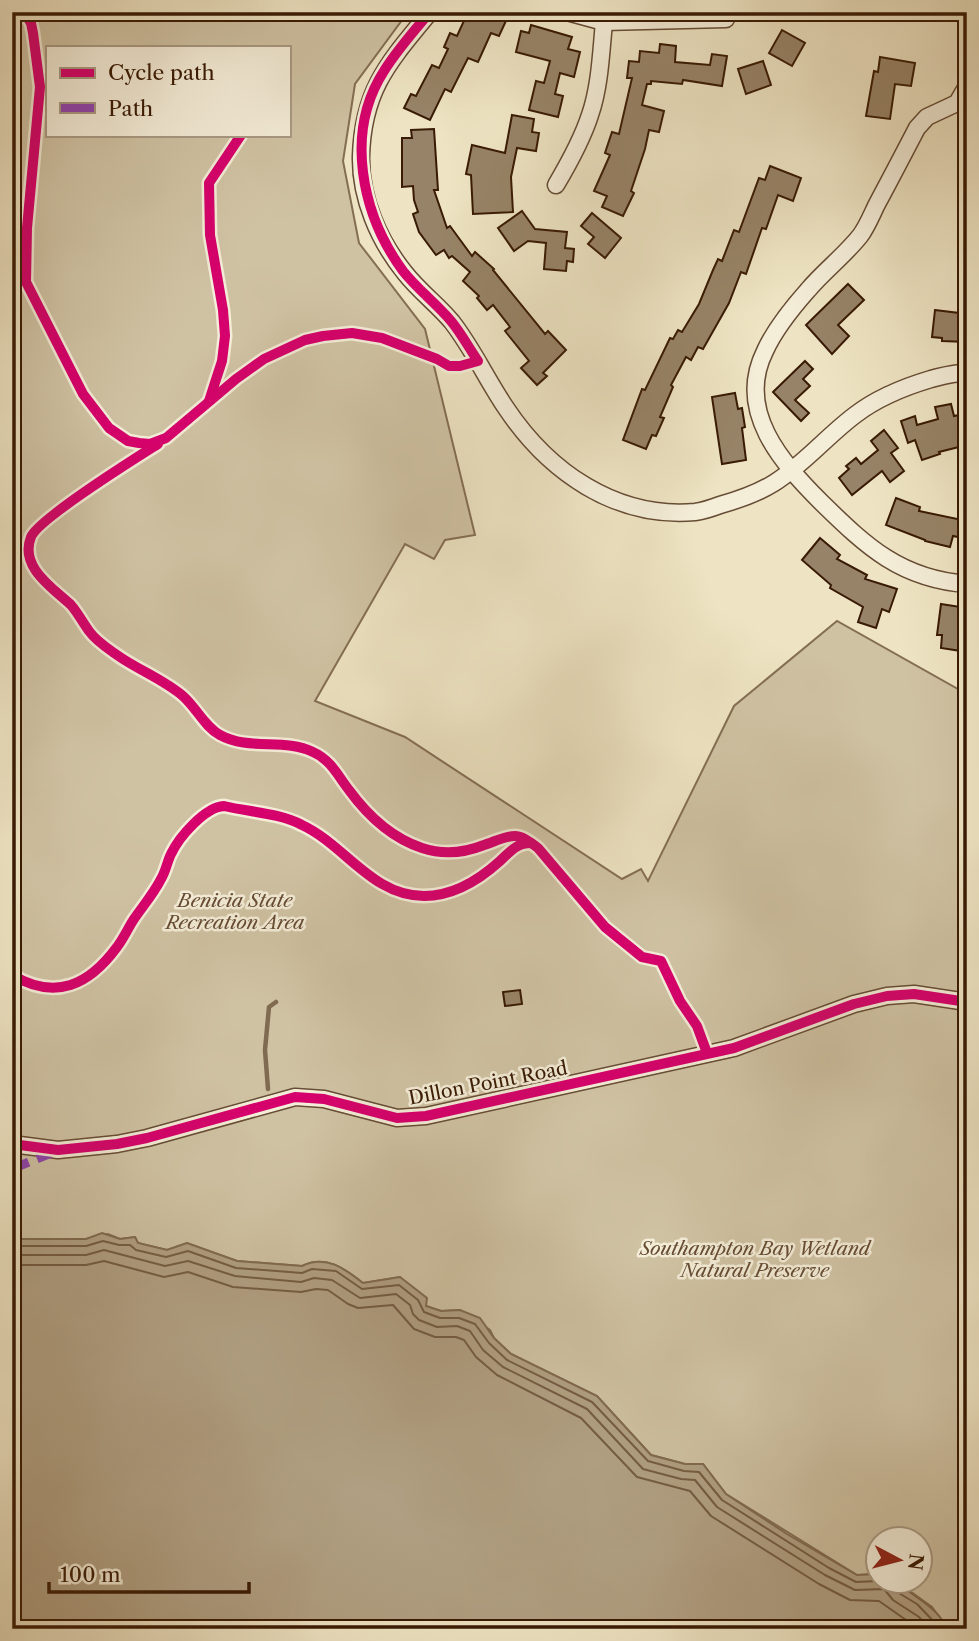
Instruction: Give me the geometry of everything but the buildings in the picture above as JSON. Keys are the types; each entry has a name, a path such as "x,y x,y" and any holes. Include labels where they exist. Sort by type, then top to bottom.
{"street":[{"path":"429,12 383,72 366,111 361,159 369,208 380,236 404,273 452,322 528,439 555,466 587,488 621,503 657,512 696,512 744,497 773,484 858,413 905,386 957,372 967,373"},
{"path":"567,12 604,22 726,19"},
{"path":"556,185 575,152 591,113 604,22"},
{"path":"967,86 957,103 927,117 917,128 861,235 808,289 780,326 764,352 755,383 761,425 790,471 860,540 892,562 919,575 943,582 967,584"},
{"name":"Dillon Point Road","path":"12,1144 58,1150 117,1143 147,1138 295,1097 324,1099 397,1118 426,1116 734,1048 854,1004 887,996 914,993 967,1002"}],"green space":[{"name":"Benicia State Recreation Area","path":"12,12 408,12 355,84 343,161 359,243 425,329 475,535 445,540 434,559 405,544 315,701 405,737 622,879 641,869 648,881 734,706 837,621 958,689 967,689 967,1629 962,1624 941,1620 932,1607 917,1596 934,1596 934,1526 864,1526 864,1575 857,1575 726,1494 703,1464 685,1464 651,1455 597,1396 511,1354 494,1338 490,1330 460,1310 441,1311 426,1306 400,1277 363,1283 342,1268 327,1262 302,1266 237,1261 187,1243 167,1250 138,1243 135,1237 120,1239 108,1234 86,1239 12,1239"}],"water":[{"path":"102,1233 120,1239 135,1237 138,1243 167,1250 187,1243 237,1261 302,1266 327,1262 342,1268 363,1283 400,1277 427,1298 426,1306 441,1311 460,1310 480,1318 494,1338 511,1354 597,1396 651,1455 685,1464 703,1464 726,1494 857,1575 864,1575 864,1596 915,1596 932,1608 942,1620 962,1624 967,1629 12,1629 12,1239 86,1239"}],"waterway":[{"path":"268,1089 265,1050 269,1007 276,1002"}],"marked path":[{"path":"12,1169 51,1153"}],"cycle path":[{"path":"24,12 31,23 40,87 27,228 26,282 83,394 109,428 128,441 150,444 166,438 264,359 305,340 352,333 382,338 449,366 478,361 451,321 408,278 389,249 368,199 363,173 364,121 372,95 389,63 430,12"},
{"path":"209,401 222,361 225,336 210,235 209,183 240,136"},
{"path":"158,444 68,503 31,537 29,548 34,567 47,584 71,605 92,635 125,660 177,691 220,735 243,742 302,748 319,755 373,817 411,844 438,852 453,852 469,850 511,836 530,842 605,927 642,957 661,961 680,1001 697,1026 707,1053"},
{"path":"12,975 28,983 57,988 70,985 95,971 117,947 155,889 180,839 201,817 224,806 274,815 302,825 374,879 406,894 435,895 465,886 514,849 531,843"},
{"path":"12,1144 58,1150 117,1144 295,1097 324,1099 397,1118 426,1116 734,1048 854,1004 887,996 914,994 967,1002"}],"park label":[{"name":"Southampton Bay Wetland Natural Preserve","path":"755,1259"}]}
